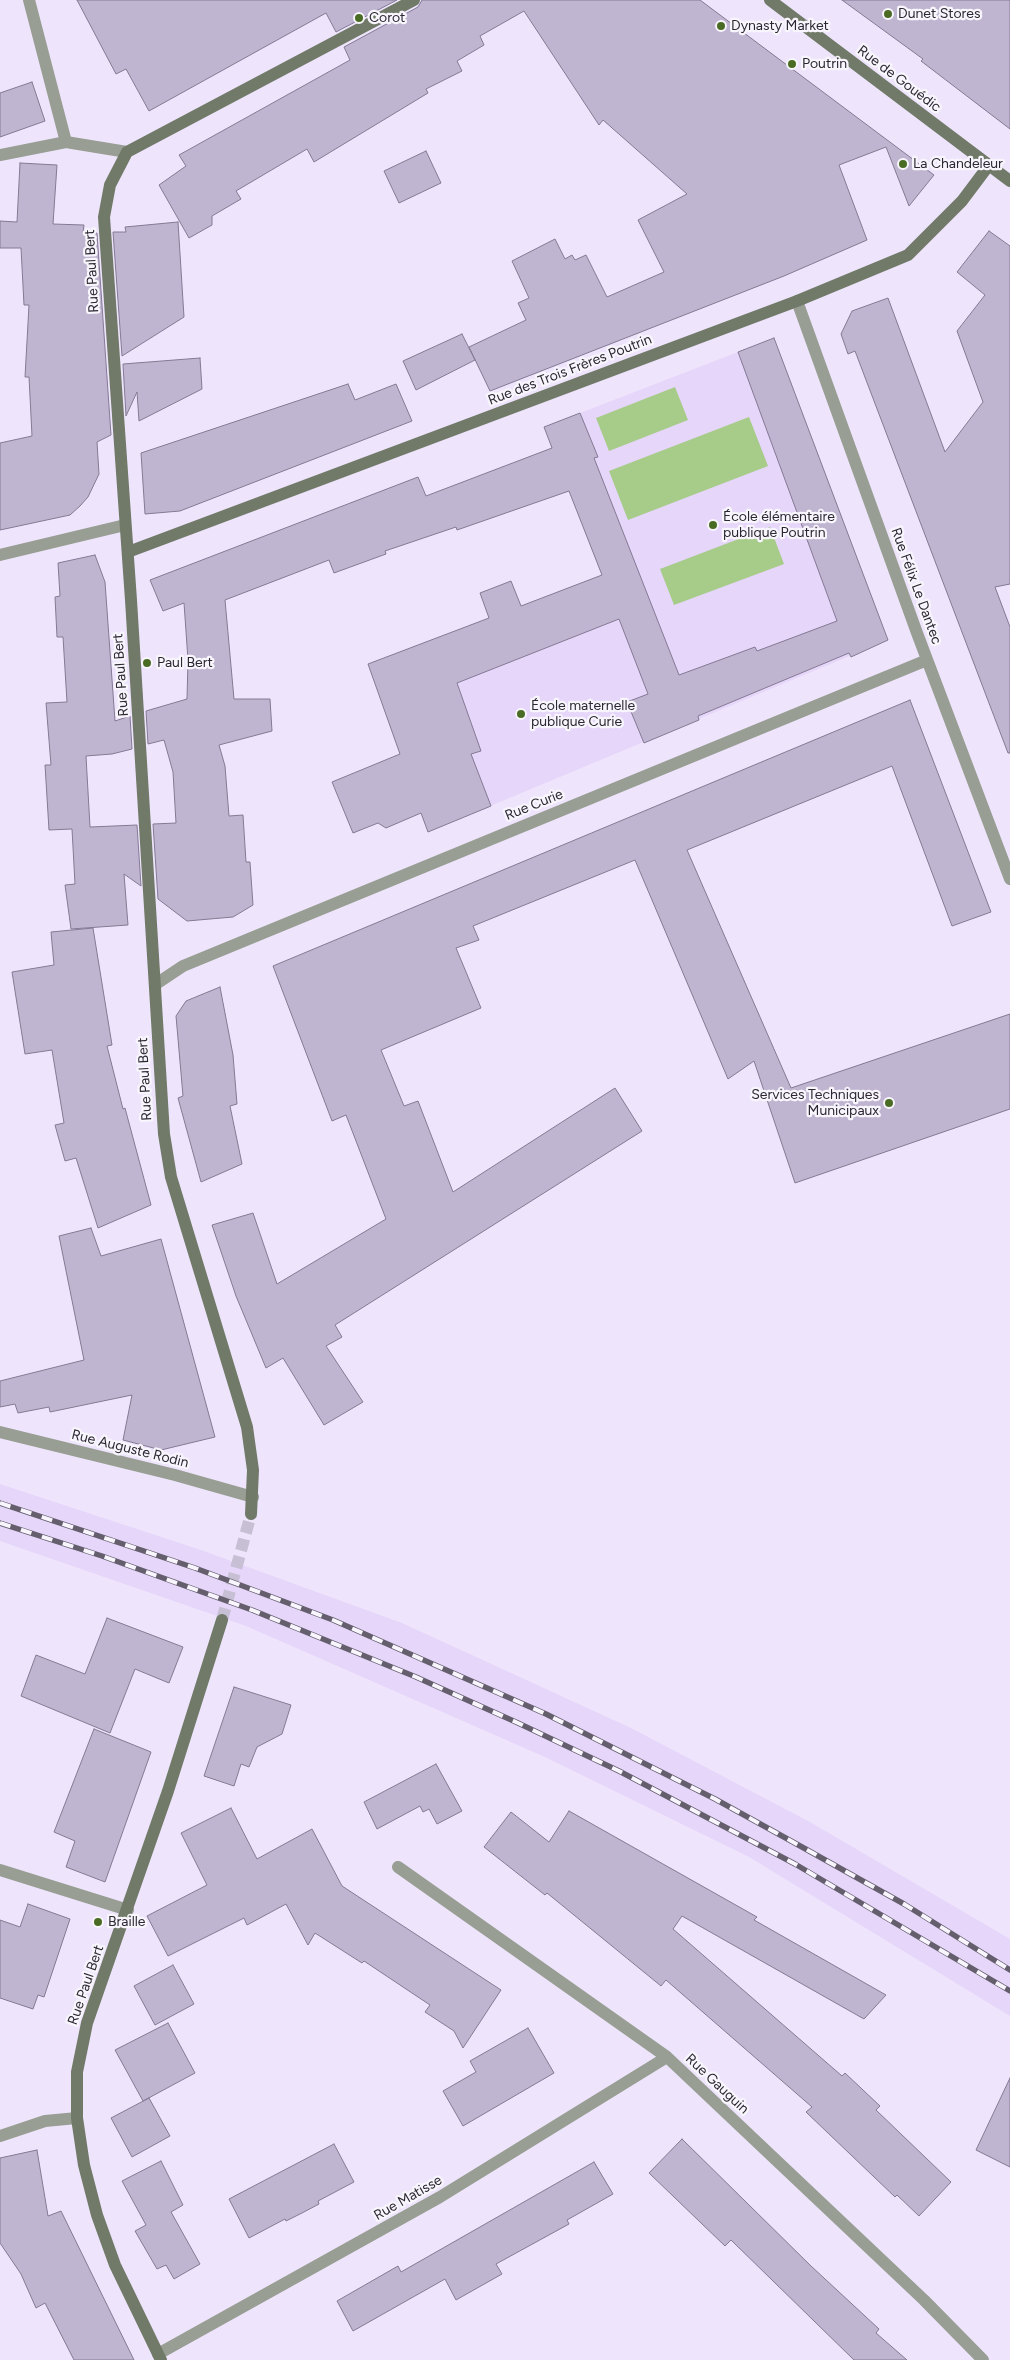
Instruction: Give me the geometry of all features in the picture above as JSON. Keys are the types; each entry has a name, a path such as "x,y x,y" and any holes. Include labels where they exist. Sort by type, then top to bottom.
{"main road":[{"path":"127,152 414,0"},
{"name":"Rue de Gouédic","path":"770,0 1010,181"},
{"name":"Rue Paul Bert","path":"127,152 110,185 104,217 128,552 164,1134 171,1177 248,1427 253,1470 251,1514"},
{"name":"Rue des Trois Frères Poutrin","path":"128,552 797,301 908,255 962,201 989,165"},
{"name":"Rue Paul Bert","path":"160,2357 115,2265 96,2215 84,2165 77,2118 77,2072 87,2023 128,1910 171,1782 222,1620"}],"street":[{"path":"29,0 66,142"},
{"path":"0,155 66,142 127,152"},
{"name":"Rue Félix Le Dantec","path":"797,301 927,660 1010,880"},
{"path":"0,555 126,525"},
{"name":"Rue Curie","path":"156,984 183,966 927,660"},
{"name":"Rue Auguste Rodin","path":"0,1432 175,1475 253,1497"},
{"name":"Rue Gauguin","path":"398,1867 667,2057 924,2300 983,2360"},
{"path":"0,1870 128,1910"},
{"name":"Rue Matisse","path":"160,2357 440,2197 667,2057"},
{"path":"0,2136 45,2120 77,2118"}],"shaded area":[{"name":"École élémentaire publique Poutrin","path":"774,338 888,640 428,832 368,664 602,575 544,427"},
{"path":"0,1484 201,1550 402,1623 631,1728 810,1822 1010,1939 1010,2016 749,1857 545,1757 246,1626 0,1541"}],"green space":[{"path":"675,387 688,420 609,451 596,418"},
{"path":"749,417 768,466 628,520 609,471"},
{"path":"770,527 784,564 674,605 660,569"}],"building":[{"path":"77,0 397,0 336,32 326,13 149,111 126,69 116,74"},
{"path":"422,0 700,0 934,175 909,206 886,147 839,165 867,240 784,276 490,391 469,347 526,320 518,303 529,298 512,261 555,239 565,259 572,255 575,260 586,255 607,297 664,272 638,220 687,194 603,120 599,125 524,11 480,36 484,45 457,61 462,71 426,89 428,93 314,162 307,149 236,191 241,199 212,216 212,225 189,238 159,185 186,166 179,155 350,60 344,47 418,7"},
{"path":"842,0 1010,0 1010,129 921,61 923,59"},
{"path":"32,82 45,121 0,137 0,93"},
{"path":"426,151 441,183 399,203 384,171"},
{"path":"20,163 57,165 53,224 84,225 83,233 97,233 111,435 97,442 99,474 88,497 70,515 0,530 0,443 32,436 29,377 25,377 29,305 24,305 21,248 0,248 0,221 17,222"},
{"path":"178,222 184,317 122,356 113,232 126,232 125,227"},
{"path":"989,231 1010,246 1010,584 995,587 1010,627 1010,753 1008,753 855,351 848,354 841,334 852,311 888,298 945,452 983,402 957,331 985,295 957,272"},
{"path":"462,334 475,360 416,390 403,361"},
{"path":"774,338 888,640 851,657 849,653 698,716 699,720 644,743 627,702 648,694 619,619 457,683 481,751 471,754 491,806 428,832 421,813 386,828 378,823 353,833 332,782 400,754 368,664 489,618 480,593 511,581 521,606 602,575 569,491 457,530 456,527 385,551 386,554 334,573 329,560 225,600 234,699 270,699 272,731 219,745 225,766 229,816 243,815 246,862 250,862 253,905 233,917 187,921 158,899 153,824 176,823 173,772 164,740 148,744 146,711 187,699 188,660 184,603 163,611 150,580 418,477 426,496 552,448 544,427 580,413 598,457 594,458 679,675 755,647 757,651 837,621 738,352"},
{"path":"200,358 202,389 139,421 137,392 126,416 123,364"},
{"path":"348,384 355,400 396,384 412,421 180,511 145,514 141,453"},
{"path":"95,555 105,582 115,721 130,716 132,749 112,754 86,756 90,827 137,825 141,886 124,874 128,925 71,929 65,885 75,884 72,829 49,830 45,765 51,765 46,703 67,702 63,637 57,637 55,597 60,596 58,563"},
{"path":"910,700 991,912 952,926 892,766 687,850 791,1088 1010,1014 1010,1109 795,1183 754,1061 728,1079 635,860 473,926 479,940 456,948 481,1008 381,1050 404,1106 418,1101 453,1192 615,1088 642,1131 335,1325 342,1337 326,1346 363,1402 324,1425 283,1358 266,1368 236,1296 212,1225 253,1213 277,1284 386,1219 346,1115 332,1121 273,966"},
{"path":"93,928 112,1045 107,1046 151,1205 98,1228 76,1158 65,1161 55,1125 64,1123 52,1050 25,1054 12,972 54,965 51,932"},
{"path":"220,987 233,1055 237,1104 230,1106 242,1164 201,1182 178,1098 183,1096 176,1016 186,1001"},
{"path":"91,1228 101,1256 161,1239 215,1437 161,1450 123,1440 132,1395 50,1412 49,1407 18,1413 15,1404 0,1407 0,1381 84,1360 59,1236"},
{"path":"107,1618 183,1647 169,1683 135,1669 110,1733 21,1696 36,1655 85,1674"},
{"path":"234,1687 291,1705 282,1734 257,1747 249,1767 241,1764 234,1786 204,1776"},
{"path":"94,1729 151,1752 105,1882 66,1867 75,1841 54,1832"},
{"path":"436,1764 462,1811 437,1824 429,1809 423,1812 420,1806 377,1829 364,1802"},
{"path":"231,1808 257,1859 312,1829 342,1886 501,1990 463,2048 454,2031 425,2012 430,2005 364,1961 362,1963 315,1933 308,1945 286,1904 247,1925 244,1918 168,1956 147,1916 207,1885 181,1833"},
{"path":"569,1811 757,1917 754,1920 886,1995 864,2019 682,1916 673,1929 842,2076 845,2073 880,2106 876,2110 951,2182 919,2216 897,2195 895,2197 806,2112 812,2107 666,1980 661,1986 547,1893 545,1895 484,1847 511,1812 549,1842"},
{"path":"28,1904 70,1919 44,1997 38,1995 33,2009 0,1998 0,1920 20,1927"},
{"path":"173,1965 194,2004 155,2025 134,1986"},
{"path":"168,2023 195,2073 143,2101 115,2050"},
{"path":"528,2028 554,2073 463,2126 443,2091 476,2072 470,2061"},
{"path":"1010,2078 1010,2167 976,2150"},
{"path":"149,2098 170,2136 132,2157 111,2118"},
{"path":"682,2139 811,2266 879,2329 876,2333 907,2360 854,2360 731,2240 725,2246 649,2173"},
{"path":"334,2144 354,2182 318,2201 319,2204 249,2238 229,2199"},
{"path":"37,2150 48,2216 61,2211 134,2360 74,2360 45,2303 36,2308 21,2274 0,2243 0,2158"},
{"path":"161,2161 183,2205 171,2212 200,2264 174,2279 166,2265 157,2269 135,2231 146,2225 122,2181"},
{"path":"594,2162 613,2194 567,2220 569,2224 496,2264 502,2274 456,2300 445,2279 353,2331 337,2301 398,2266 401,2272"}],"tunnel":[{"path":"222,1620 251,1514"}],"railway":[{"path":"0,1503 195,1568 333,1620 546,1714 715,1799 904,1904 1010,1970"},
{"path":"0,1523 102,1556 252,1610 416,1677 518,1723 619,1771 795,1864 1010,1991"}],"place":[{"name":"Dunet Stores","path":"888,14"},
{"name":"Corot","path":"359,18"},
{"name":"Dynasty Market","path":"721,26"},
{"name":"Poutrin","path":"792,64"},
{"name":"La Chandeleur","path":"903,164"},
{"name":"École élémentaire publique Poutrin","path":"713,525"},
{"name":"Paul Bert","path":"147,663"},
{"name":"École maternelle publique Curie","path":"521,714"},
{"name":"Services Techniques Municipaux","path":"889,1103"},
{"name":"Braille","path":"98,1922"}]}
